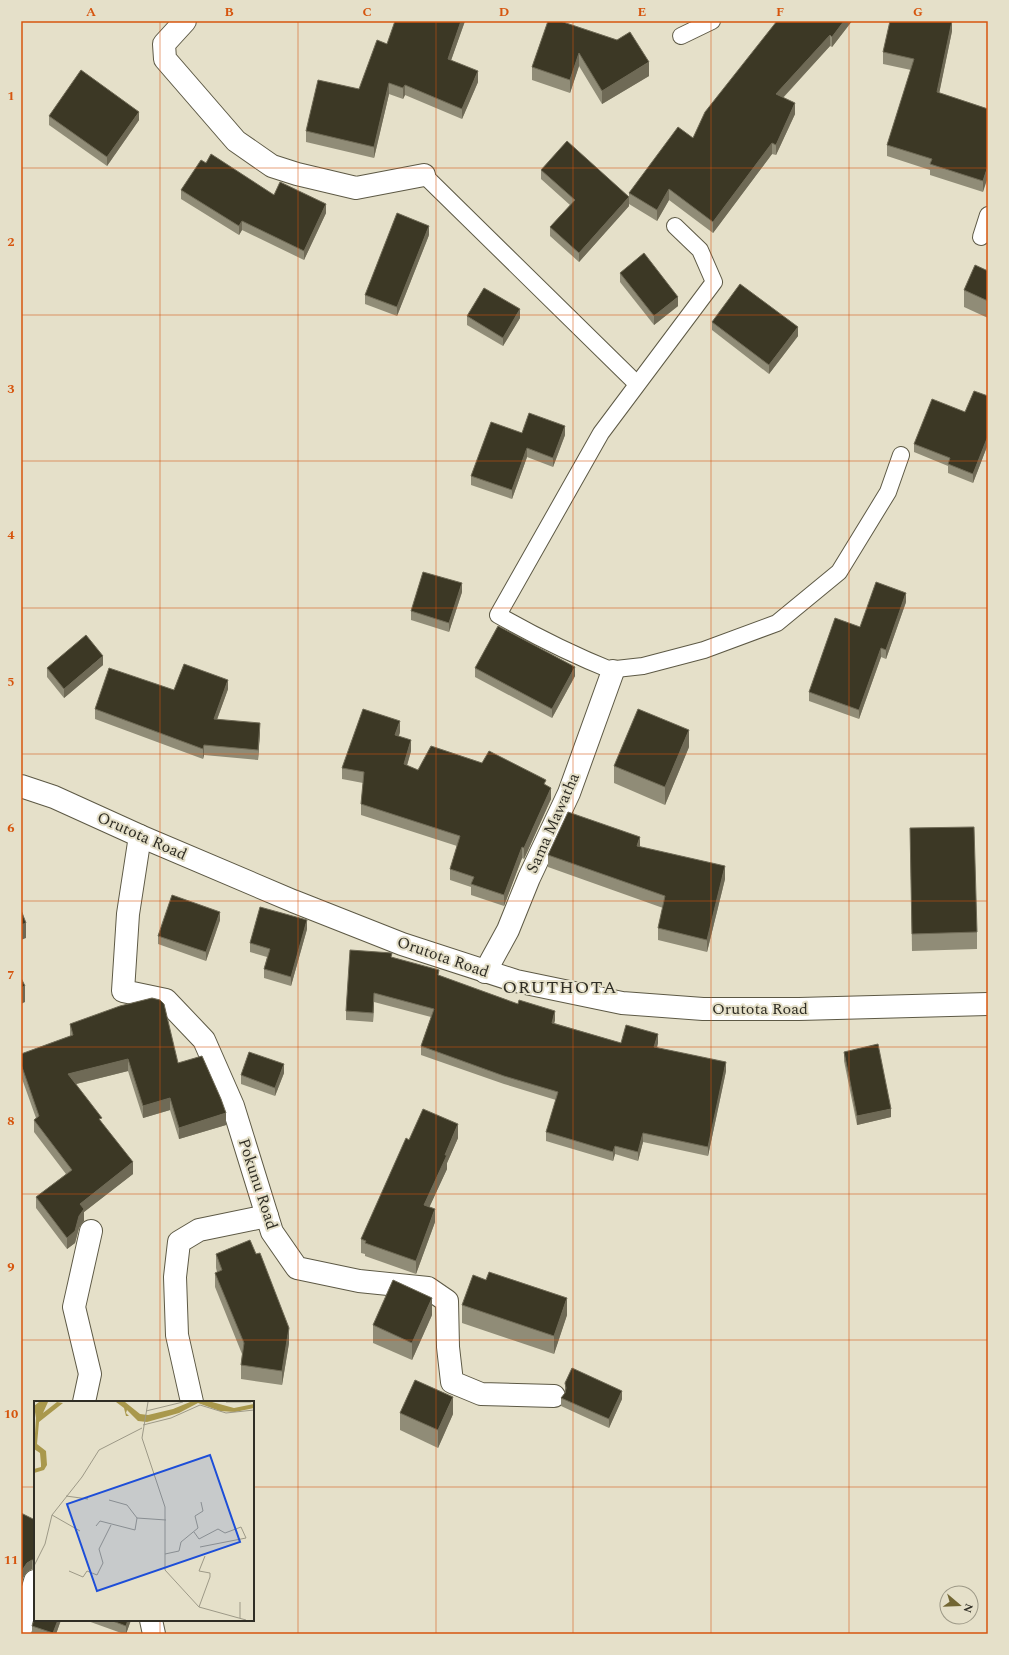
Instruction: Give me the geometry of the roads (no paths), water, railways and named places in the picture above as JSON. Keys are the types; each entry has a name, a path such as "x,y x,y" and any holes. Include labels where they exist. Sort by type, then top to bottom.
{"street":[{"path":"185,21 164,44 165,59 236,141 272,166 296,174 356,188 424,175"},
{"name":"Sama Mawatha","path":"484,972 508,930 529,878 569,793 613,671"},
{"name":"Orutota Road","path":"21,786 54,797 140,836 300,904 402,944 484,972 516,981 622,1003 703,1009 799,1009 988,1004"},
{"name":"Pokunu Road","path":"140,836 128,914 122,991 166,1000 204,1040 233,1106 272,1232 297,1268 359,1281 428,1288 446,1301 448,1347 452,1382 481,1394 554,1396"},
{"path":"192,1401 177,1335 175,1278 179,1242 199,1230 267,1216"},
{"path":"84,1401 90,1374 74,1307 91,1231"},
{"path":"21,1629 34,1584"},
{"path":"151,1621 154,1634"}],"lane":[{"path":"681,36 712,21"},
{"path":"424,175 637,384"},
{"path":"981,236 988,215"},
{"path":"675,226 700,250 714,282 601,433 498,615 529,633 577,657 613,671 616,669 643,666 704,650 777,622 839,572 888,492 901,455"}],"district":[{"name":"ORUTHOTA","path":"560,987"}]}
